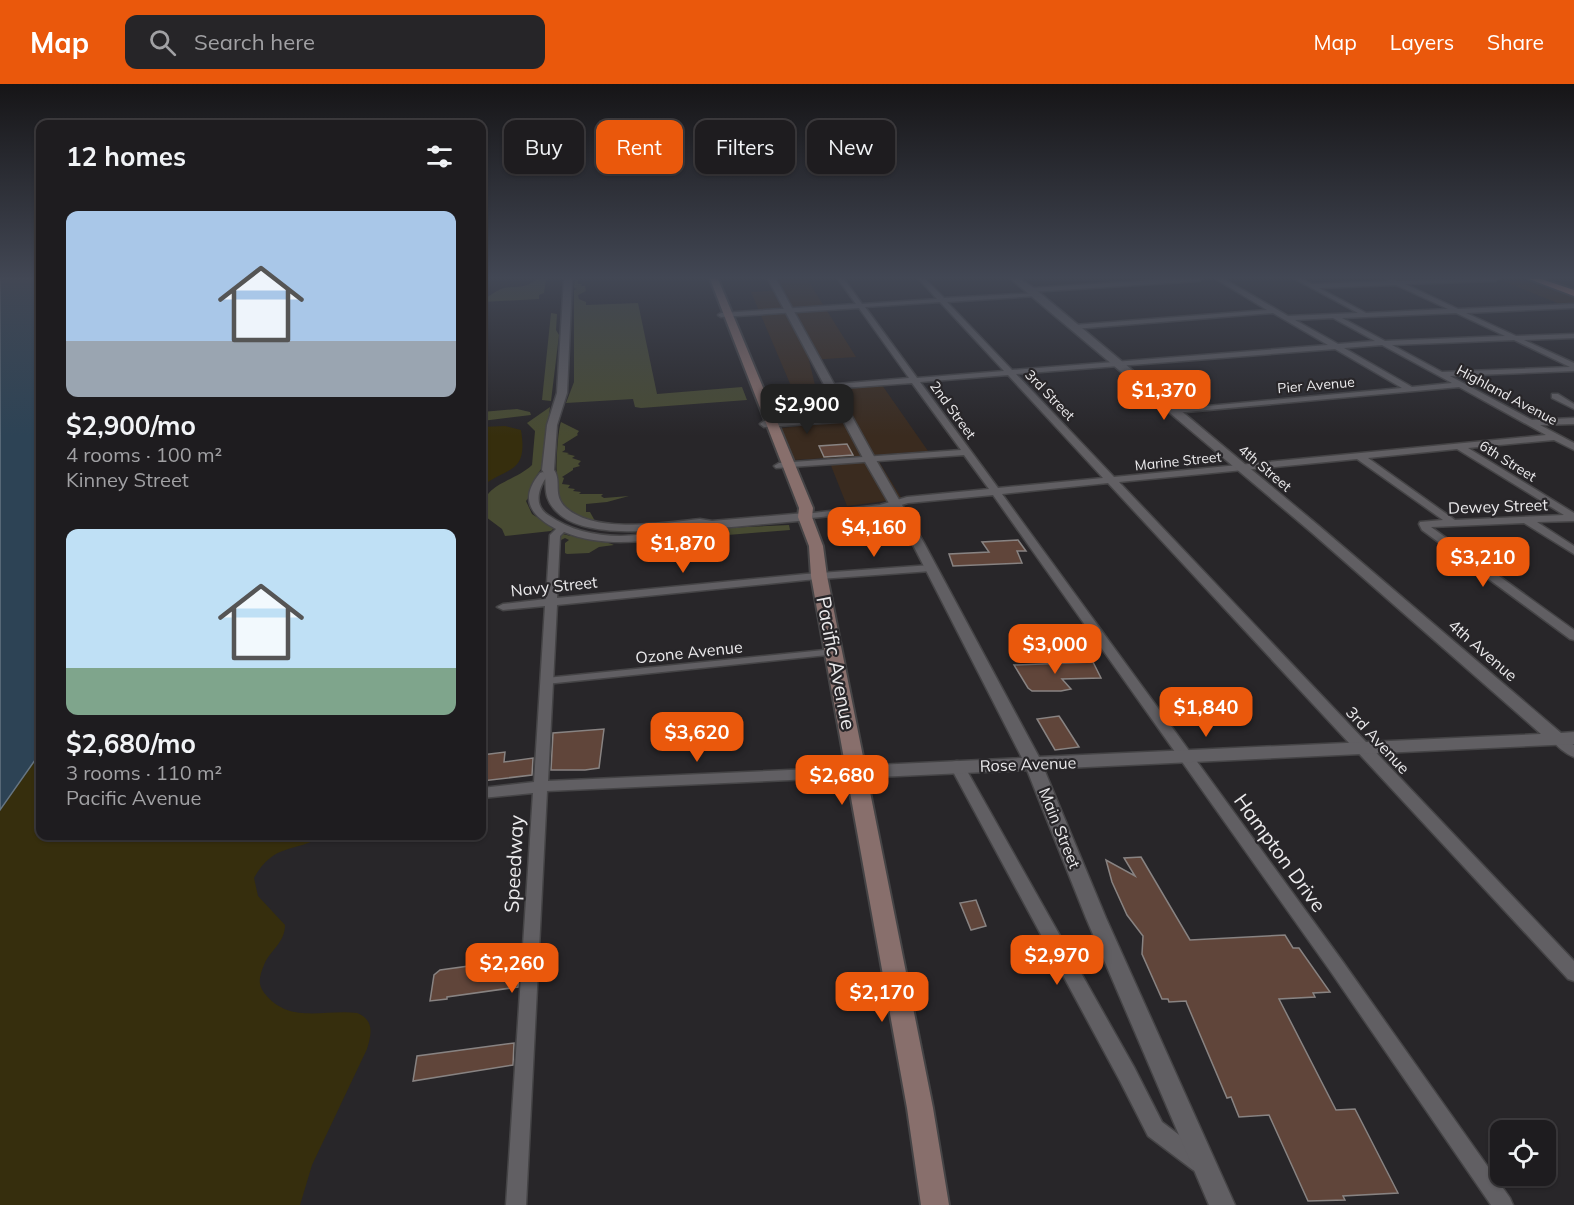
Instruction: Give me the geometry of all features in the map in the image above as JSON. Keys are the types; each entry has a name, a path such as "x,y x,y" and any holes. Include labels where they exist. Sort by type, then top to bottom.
{"main road":[{"name":"Pacific Avenue","path":"731,331 784,465 806,508 805,517 816,546 819,576 920,1108 935,1205"}],"street":[{"path":"565,331 562,393 552,425 543,495 546,503 561,516 581,526 631,532 805,517"},
{"name":"Main Street","path":"801,331 1004,702 1033,764 1096,918 1222,1205"},
{"name":"2nd Street","path":"879,331 1021,528"},
{"name":"3rd Street","path":"971,331 1158,530"},
{"name":"4th Street","path":"1079,331 1315,529"},
{"path":"1309,331 1410,389"},
{"name":"Highland Avenue","path":"1362,331 1574,447"},
{"path":"1500,331 1574,367"},
{"path":"789,390 1335,346 1574,336"},
{"path":"1440,374 1574,367"},
{"name":"Pier Avenue","path":"1175,411 1459,385"},
{"path":"1556,396 1574,407"},
{"path":"768,424 849,419"},
{"path":"1528,423 1574,421"},
{"name":"Marine Street","path":"805,517 881,508 907,500 1243,469 1555,436"},
{"name":"6th Street","path":"1458,446 1574,518"},
{"path":"784,465 967,453"},
{"path":"1359,456 1452,522"},
{"path":"545,473 538,480 533,507 544,518 563,528 597,537 627,539 667,536 705,525"},
{"name":"Dewey Street","path":"1574,518 1424,524 1426,528 1574,636"},
{"path":"1526,520 1574,550"},
{"name":"Speedway","path":"516,1205 555,535 563,528"},
{"name":"Hampton Drive","path":"1021,528 1110,649 1503,1205"},
{"name":"4th Avenue","path":"1315,529 1566,738 1574,752"},
{"name":"3rd Avenue","path":"1158,530 1574,972"},
{"name":"Navy Street","path":"503,608 819,576 931,568"},
{"name":"Ozone Avenue","path":"546,681 834,652"},
{"name":"Rose Avenue","path":"486,793 540,786 1566,738"},
{"name":"Main Street","path":"957,766 1155,1129 1204,1166"}],"shaded area":[{"path":"768,331 840,331 856,357 809,360 815,385 791,386"},
{"path":"882,385 928,451 875,455 902,499 847,506 828,458 793,460 781,428 809,425 793,395 796,392"}],"green space":[{"path":"549,331 557,331 559,335 551,401 542,400"},
{"path":"574,331 644,331 657,394 742,387 747,400 641,408 635,407 633,399 566,403 574,382"},
{"path":"550,407 543,466 537,475 532,493 526,501 532,514 554,528 551,531 505,536 502,529 486,517 486,498 492,490 532,465 535,431 527,423"},
{"path":"517,409 530,412 531,415 486,421 486,412"},
{"path":"561,422 579,431 578,435 562,445 565,446 565,450 562,452 569,453 567,454 575,456 572,458 581,461 578,464 580,466 573,468 562,477 564,478 562,484 570,485 568,488 581,492 579,494 603,494 601,496 604,498 629,496 607,502 586,504 586,512 590,512 595,521 570,511 560,500 557,485 557,461"},
{"path":"789,525 790,530 667,540 701,529"},
{"path":"563,534 614,545 599,547 589,553 567,554 565,543 569,540 565,538 559,541 559,536"}],"sand":[{"path":"505,426 521,430 522,454 514,467 486,484 486,427"},
{"path":"36,759 36,840 315,840 277,853 269,859 254,878 258,896 285,925 283,937 261,973 260,984 275,1004 286,1009 308,1013 357,1013 369,1023 370,1038 367,1049 312,1165 300,1205 0,1205 0,810"}],"water":[{"path":"0,331 36,331 36,759 0,810"}],"building":[{"path":"847,444 853,455 824,457 819,446"},
{"path":"1018,540 1026,551 1017,551 1022,563 953,566 949,554 989,552 982,542"},
{"path":"1093,662 1101,678 1062,679 1071,689 1061,691 1032,691 1014,665"},
{"path":"1059,716 1079,747 1055,750 1037,719"},
{"path":"604,729 599,768 551,770 553,733"},
{"path":"505,752 504,762 533,758 532,775 486,781 486,754"},
{"path":"1141,857 1190,940 1285,935 1293,948 1299,948 1330,992 1313,993 1315,997 1279,999 1336,1110 1355,1109 1398,1193 1343,1196 1345,1200 1308,1201 1269,1115 1239,1117 1231,1097 1227,1098 1186,1001 1169,1002 1168,999 1162,999 1142,954 1143,936 1127,915 1112,882 1106,860 1135,876 1124,858"},
{"path":"976,900 986,926 971,930 960,903"},
{"path":"520,959 518,987 430,1001 434,975 440,970"},
{"path":"514,1043 513,1065 413,1081 417,1056"}]}
